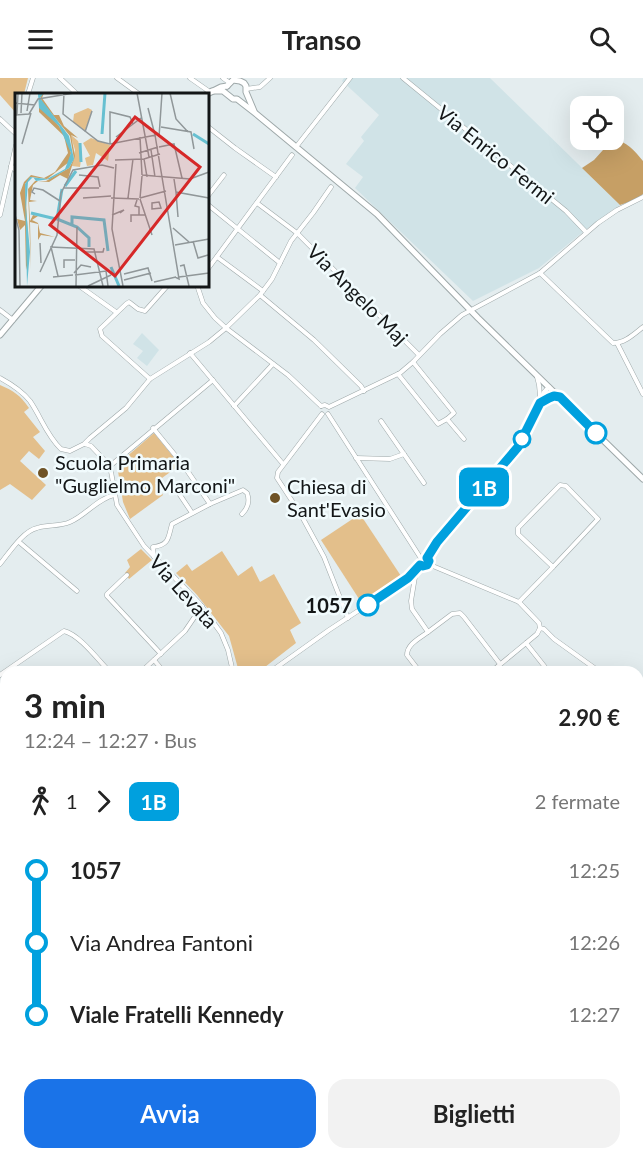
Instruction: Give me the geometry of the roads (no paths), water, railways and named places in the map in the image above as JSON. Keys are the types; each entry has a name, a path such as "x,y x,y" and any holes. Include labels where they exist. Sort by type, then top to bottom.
{"street":[{"path":"28,93 33,78"},
{"path":"60,78 76,93"},
{"path":"117,78 138,93"},
{"path":"190,78 210,93 223,92 237,99 377,214 643,479"},
{"path":"223,78 231,82"},
{"path":"245,78 246,89 255,113"},
{"path":"246,89 260,87 270,78"},
{"path":"296,147 350,78"},
{"name":"Via Enrico Fermi","path":"403,78 566,211 586,232"},
{"path":"210,93 231,82 240,81 246,89"},
{"path":"229,95 231,82"},
{"path":"237,99 243,97 246,89"},
{"path":"0,118 15,133"},
{"path":"208,127 276,177"},
{"path":"0,215 15,150"},
{"path":"208,269 292,155"},
{"path":"12,166 15,170"},
{"path":"208,196 224,175"},
{"path":"0,378 13,385 30,401 56,444 65,451 74,450 126,408 150,379 209,342 261,293 272,279 291,240 331,187"},
{"path":"197,286 203,303 215,318 288,375 321,406 329,407 398,374 470,309 540,273 586,232 617,210 643,197"},
{"name":"Via Angelo Maj","path":"257,203 297,233 419,355"},
{"path":"208,205 280,263"},
{"path":"217,257 314,340 364,391"},
{"path":"540,273 613,343 628,338 643,327"},
{"path":"0,335 41,286"},
{"path":"79,286 116,312"},
{"path":"150,379 102,336 100,329 129,302 145,311 167,286"},
{"path":"0,310 12,320"},
{"path":"617,343 643,394"},
{"path":"190,353 284,464"},
{"path":"398,374 438,424 454,413 413,362"},
{"path":"234,406 273,364"},
{"path":"535,373 540,386 540,403"},
{"path":"84,444 91,446 110,466 213,380"},
{"path":"428,564 427,558 437,542 518,447 544,392 549,387"},
{"path":"540,403 554,396 560,397"},
{"path":"321,406 322,414"},
{"path":"329,407 328,414 420,557 418,560 420,565"},
{"path":"322,414 278,472 277,478 300,513 324,557 348,618"},
{"path":"322,414 325,416 328,414"},
{"path":"447,418 464,439"},
{"path":"381,421 424,483"},
{"path":"153,428 184,466 210,504"},
{"path":"356,458 390,459 404,454"},
{"name":"Via Levata","path":"110,466 117,505 144,546 202,606 225,640 232,666"},
{"path":"519,602 553,567 598,519 566,486 560,485 518,528 518,534 553,567"},
{"path":"176,489 192,513"},
{"path":"144,546 153,547 164,544 168,540 172,524 243,490 248,493 249,504 242,514"},
{"path":"0,563 26,534 36,528 59,526 71,522 103,499 114,495"},
{"path":"19,542 77,591"},
{"path":"153,547 154,557"},
{"path":"420,557 427,558"},
{"path":"420,565 428,564 519,602 539,623 540,628 537,634 498,666"},
{"path":"278,666 408,578 420,565"},
{"path":"416,570 411,601 412,609 428,632"},
{"path":"127,575 107,594 107,597 161,654"},
{"path":"148,666 185,631 202,606"},
{"path":"415,666 407,655 408,648 452,614 460,613 500,664"},
{"path":"540,628 592,666"},
{"path":"13,666 61,632 66,631 104,666"},
{"path":"526,643 544,666"},
{"path":"154,660 159,666"}],"place":[{"name":"Scuola Primaria \"Guglielmo Marconi\"","path":"43,473"},
{"name":"Chiesa di Sant'Evasio","path":"275,498"},
{"name":"1057","path":"368,605"}]}
